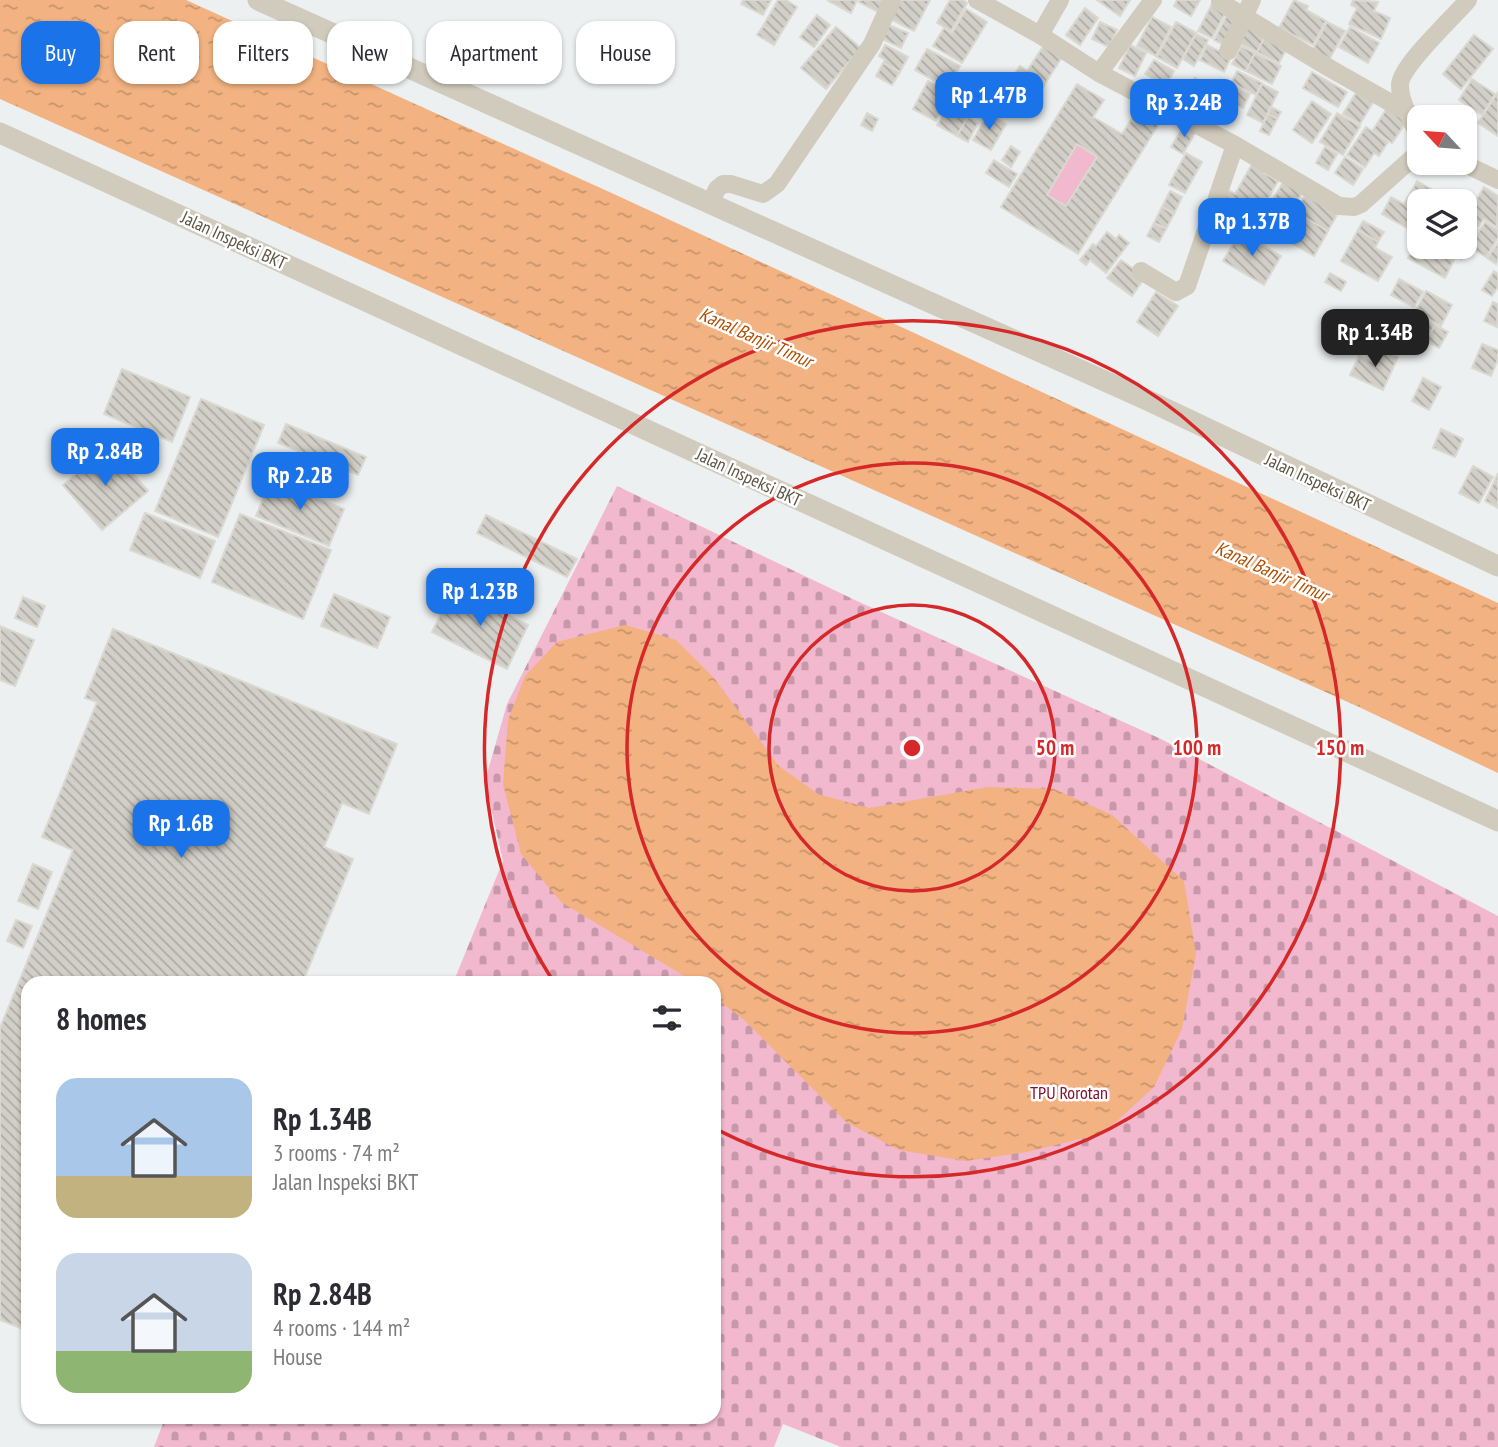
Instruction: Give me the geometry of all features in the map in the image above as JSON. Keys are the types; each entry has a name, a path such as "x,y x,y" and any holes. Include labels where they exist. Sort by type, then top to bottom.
{"street":[{"name":"Jalan Inspeksi BKT","path":"258,0 1134,394 1498,566"},
{"path":"710,203 717,189 723,184 732,184 763,194 777,184 872,44 892,0"},
{"path":"977,0 1040,35 1099,73 1236,145 1339,206 1348,208 1361,204 1407,163"},
{"path":"1040,35 1060,0"},
{"path":"1099,73 1153,0"},
{"path":"1407,112 1400,88 1401,77 1432,38 1468,0"},
{"path":"1220,2 1249,8 1331,69 1407,112"},
{"path":"1228,51 1249,8"},
{"name":"Jalan Inspeksi BKT","path":"0,133 1498,821"},
{"path":"1141,271 1176,292 1187,286 1236,145"},
{"path":"1477,170 1498,180"}],"green space":[{"path":"1077,144 1097,157 1066,206 1047,195"},
{"name":"TPU Rorotan","path":"617,486 857,601 1161,739 1498,916 1498,1447 841,1447 783,1424 774,1447 154,1447 163,1424 721,1424 721,976 456,976 503,861 485,781 507,704"}],"water":[{"name":"Kanal Banjir Timur","path":"0,0 186,0 232,21 213,21 213,84 313,84 313,58 327,64 327,84 371,84 1498,603 1498,773 1359,707 0,99"},
{"path":"625,625 676,640 714,678 779,766 818,794 869,808 988,787 1054,789 1112,815 1184,881 1196,954 1182,1029 1154,1087 1104,1133 1027,1152 966,1161 899,1150 846,1122 743,1019 721,1002 721,976 684,976 561,902 521,854 503,784 508,720 525,676 557,642"}],"building":[{"path":"743,0 771,0 763,15 741,4"},
{"path":"778,0 786,0 797,7 779,36 763,26"},
{"path":"827,0 857,0 851,13"},
{"path":"884,0 878,12 859,2"},
{"path":"900,0 930,0 914,31 890,19"},
{"path":"950,0 963,0 967,3 951,31 937,23"},
{"path":"1097,0 1130,0 1120,16"},
{"path":"1177,0 1200,0 1191,16 1174,6"},
{"path":"1214,0 1228,8 1212,38 1198,31"},
{"path":"1294,0 1308,6 1306,10 1326,21 1313,45 1279,28"},
{"path":"1353,0 1378,2 1374,11 1390,18 1381,39 1349,24 1357,8 1351,5"},
{"path":"1085,8 1098,18 1080,45 1066,35"},
{"path":"966,9 987,22 962,63 933,46 944,28 952,33"},
{"path":"1228,13 1242,20 1228,47 1214,40"},
{"path":"817,15 830,25 814,47 800,37"},
{"path":"1152,17 1171,27 1156,56 1137,46"},
{"path":"1100,22 1117,30 1109,47 1092,39"},
{"path":"1176,22 1196,33 1177,68 1157,57"},
{"path":"1327,22 1345,31 1329,60 1312,51"},
{"path":"884,23 908,33 901,48 878,37"},
{"path":"1246,24 1266,35 1257,52 1237,42"},
{"path":"763,26 779,36 774,45 757,35"},
{"path":"836,27 861,48 826,89 801,68"},
{"path":"1350,27 1379,43 1368,63 1339,47"},
{"path":"1196,34 1208,40 1194,66 1183,59"},
{"path":"1266,35 1288,46 1279,63 1257,52"},
{"path":"1474,35 1493,49 1461,89 1443,74"},
{"path":"885,45 908,57 900,72 883,63 885,60 879,56"},
{"path":"1044,45 1062,57 1033,103 1007,85 1020,66 1027,71"},
{"path":"1130,45 1146,53 1135,76 1119,68"},
{"path":"1207,45 1231,57 1224,72 1200,60"},
{"path":"1241,46 1255,53 1246,71 1232,64"},
{"path":"927,49 960,66 948,88 915,70"},
{"path":"1255,53 1281,66 1272,84 1246,71"},
{"path":"1154,60 1174,71 1166,86 1145,74"},
{"path":"883,63 900,72 892,85 876,76"},
{"path":"1237,71 1262,83 1256,95 1231,83"},
{"path":"1312,72 1347,92 1338,107 1303,88"},
{"path":"1195,78 1217,92 1208,107 1186,93"},
{"path":"1472,79 1495,94 1482,115 1477,112 1477,105 1467,105 1459,100"},
{"path":"928,81 951,93 936,121 913,109"},
{"path":"1229,83 1250,94 1243,108 1222,97"},
{"path":"1077,84 1104,100 1093,117 1122,134 1143,100 1165,114 1078,254 1001,207","holes":["1077,144 1097,157 1066,206 1047,195"]},
{"path":"1262,84 1278,92 1263,123 1247,115"},
{"path":"1359,88 1375,99 1360,124 1343,114"},
{"path":"957,90 977,101 957,136 937,125"},
{"path":"1498,92 1498,136 1478,123"},
{"path":"1003,93 1012,98 1005,110 996,105"},
{"path":"1023,99 1033,106 1027,115 1016,108"},
{"path":"1312,101 1331,114 1312,143 1293,130"},
{"path":"1271,107 1281,112 1277,119 1268,114"},
{"path":"1387,108 1407,121 1392,143 1373,130"},
{"path":"867,113 878,119 872,131 861,125"},
{"path":"988,113 1006,124 991,150 973,140"},
{"path":"1337,113 1360,126 1343,155 1320,142"},
{"path":"1268,114 1277,119 1269,135 1260,131"},
{"path":"968,117 978,123 968,142 957,136"},
{"path":"1185,124 1196,131 1183,154 1171,147"},
{"path":"1366,127 1388,142 1379,156 1374,153 1365,167 1347,155"},
{"path":"1011,146 1020,152 1011,167 1002,160"},
{"path":"1325,147 1337,154 1328,170 1316,163"},
{"path":"1186,153 1202,162 1185,193 1169,185"},
{"path":"1345,157 1363,169 1353,185 1335,173"},
{"path":"1255,159 1267,167 1264,173 1278,181 1254,223 1217,202 1225,188 1235,194"},
{"path":"994,160 1017,174 1009,187 986,173"},
{"path":"1417,181 1431,189 1412,189"},
{"path":"1283,182 1302,193 1276,235 1258,225"},
{"path":"1484,187 1498,196 1497,227 1484,219 1477,226 1477,198"},
{"path":"1170,191 1182,197 1174,214 1162,207"},
{"path":"1305,195 1338,213 1328,231 1295,212"},
{"path":"1391,197 1404,204 1407,199 1407,228 1382,214"},
{"path":"1162,207 1174,214 1166,229 1154,223"},
{"path":"1295,212 1328,231 1314,256 1281,237"},
{"path":"1363,221 1384,232 1378,242 1358,230"},
{"path":"1485,222 1498,230 1498,238 1486,257 1477,252 1477,234"},
{"path":"1154,223 1166,229 1159,242 1147,236"},
{"path":"1358,230 1378,242 1375,248 1392,257 1378,281 1341,261"},
{"path":"1107,232 1116,239 1119,235 1129,243 1106,273 1090,260 1086,265 1080,260"},
{"path":"1240,232 1281,256 1264,285 1223,261"},
{"path":"1498,243 1498,261 1496,264 1487,258"},
{"path":"1410,259 1452,259 1445,278"},
{"path":"1121,260 1145,277 1132,296 1107,278"},
{"path":"1494,271 1498,274 1498,287 1492,296 1482,290"},
{"path":"1330,273 1346,282 1341,291 1325,282"},
{"path":"1399,279 1423,292 1414,307 1391,295"},
{"path":"1426,291 1452,305 1441,326 1415,312"},
{"path":"1156,292 1178,306 1158,336 1137,322"},
{"path":"1493,302 1498,304 1497,327 1484,321"},
{"path":"1408,310 1435,325 1426,341 1400,326"},
{"path":"1435,325 1448,332 1439,348 1426,341"},
{"path":"1482,344 1498,350 1498,359 1491,376 1472,368"},
{"path":"1380,348 1398,357 1383,390 1350,375 1359,356 1373,362"},
{"path":"122,369 190,397 172,442 104,414"},
{"path":"1423,378 1441,387 1429,410 1412,401"},
{"path":"201,399 264,425 218,537 155,511"},
{"path":"286,424 366,457 358,475 278,443"},
{"path":"1441,429 1463,439 1455,457 1433,448"},
{"path":"109,446 148,491 102,530 63,485"},
{"path":"1473,466 1493,477 1479,503 1459,493"},
{"path":"1498,473 1498,508 1485,501"},
{"path":"271,479 344,509 329,546 256,516"},
{"path":"145,513 215,541 200,578 130,550"},
{"path":"240,514 331,550 303,619 212,582"},
{"path":"486,515 577,559 567,577 477,533"},
{"path":"453,588 528,625 507,669 432,632"},
{"path":"334,594 390,617 377,648 321,626"},
{"path":"23,597 45,606 37,627 15,618"},
{"path":"0,626 34,640 15,686 0,680"},
{"path":"113,629 397,744 369,814 342,803 324,847 353,859 305,976 21,976 73,850 42,837 97,702 85,698"},
{"path":"33,864 52,872 38,909 18,901"},
{"path":"16,920 32,926 23,948 7,941"},
{"path":"21,977 21,1328 0,1320 0,1028"}]}
